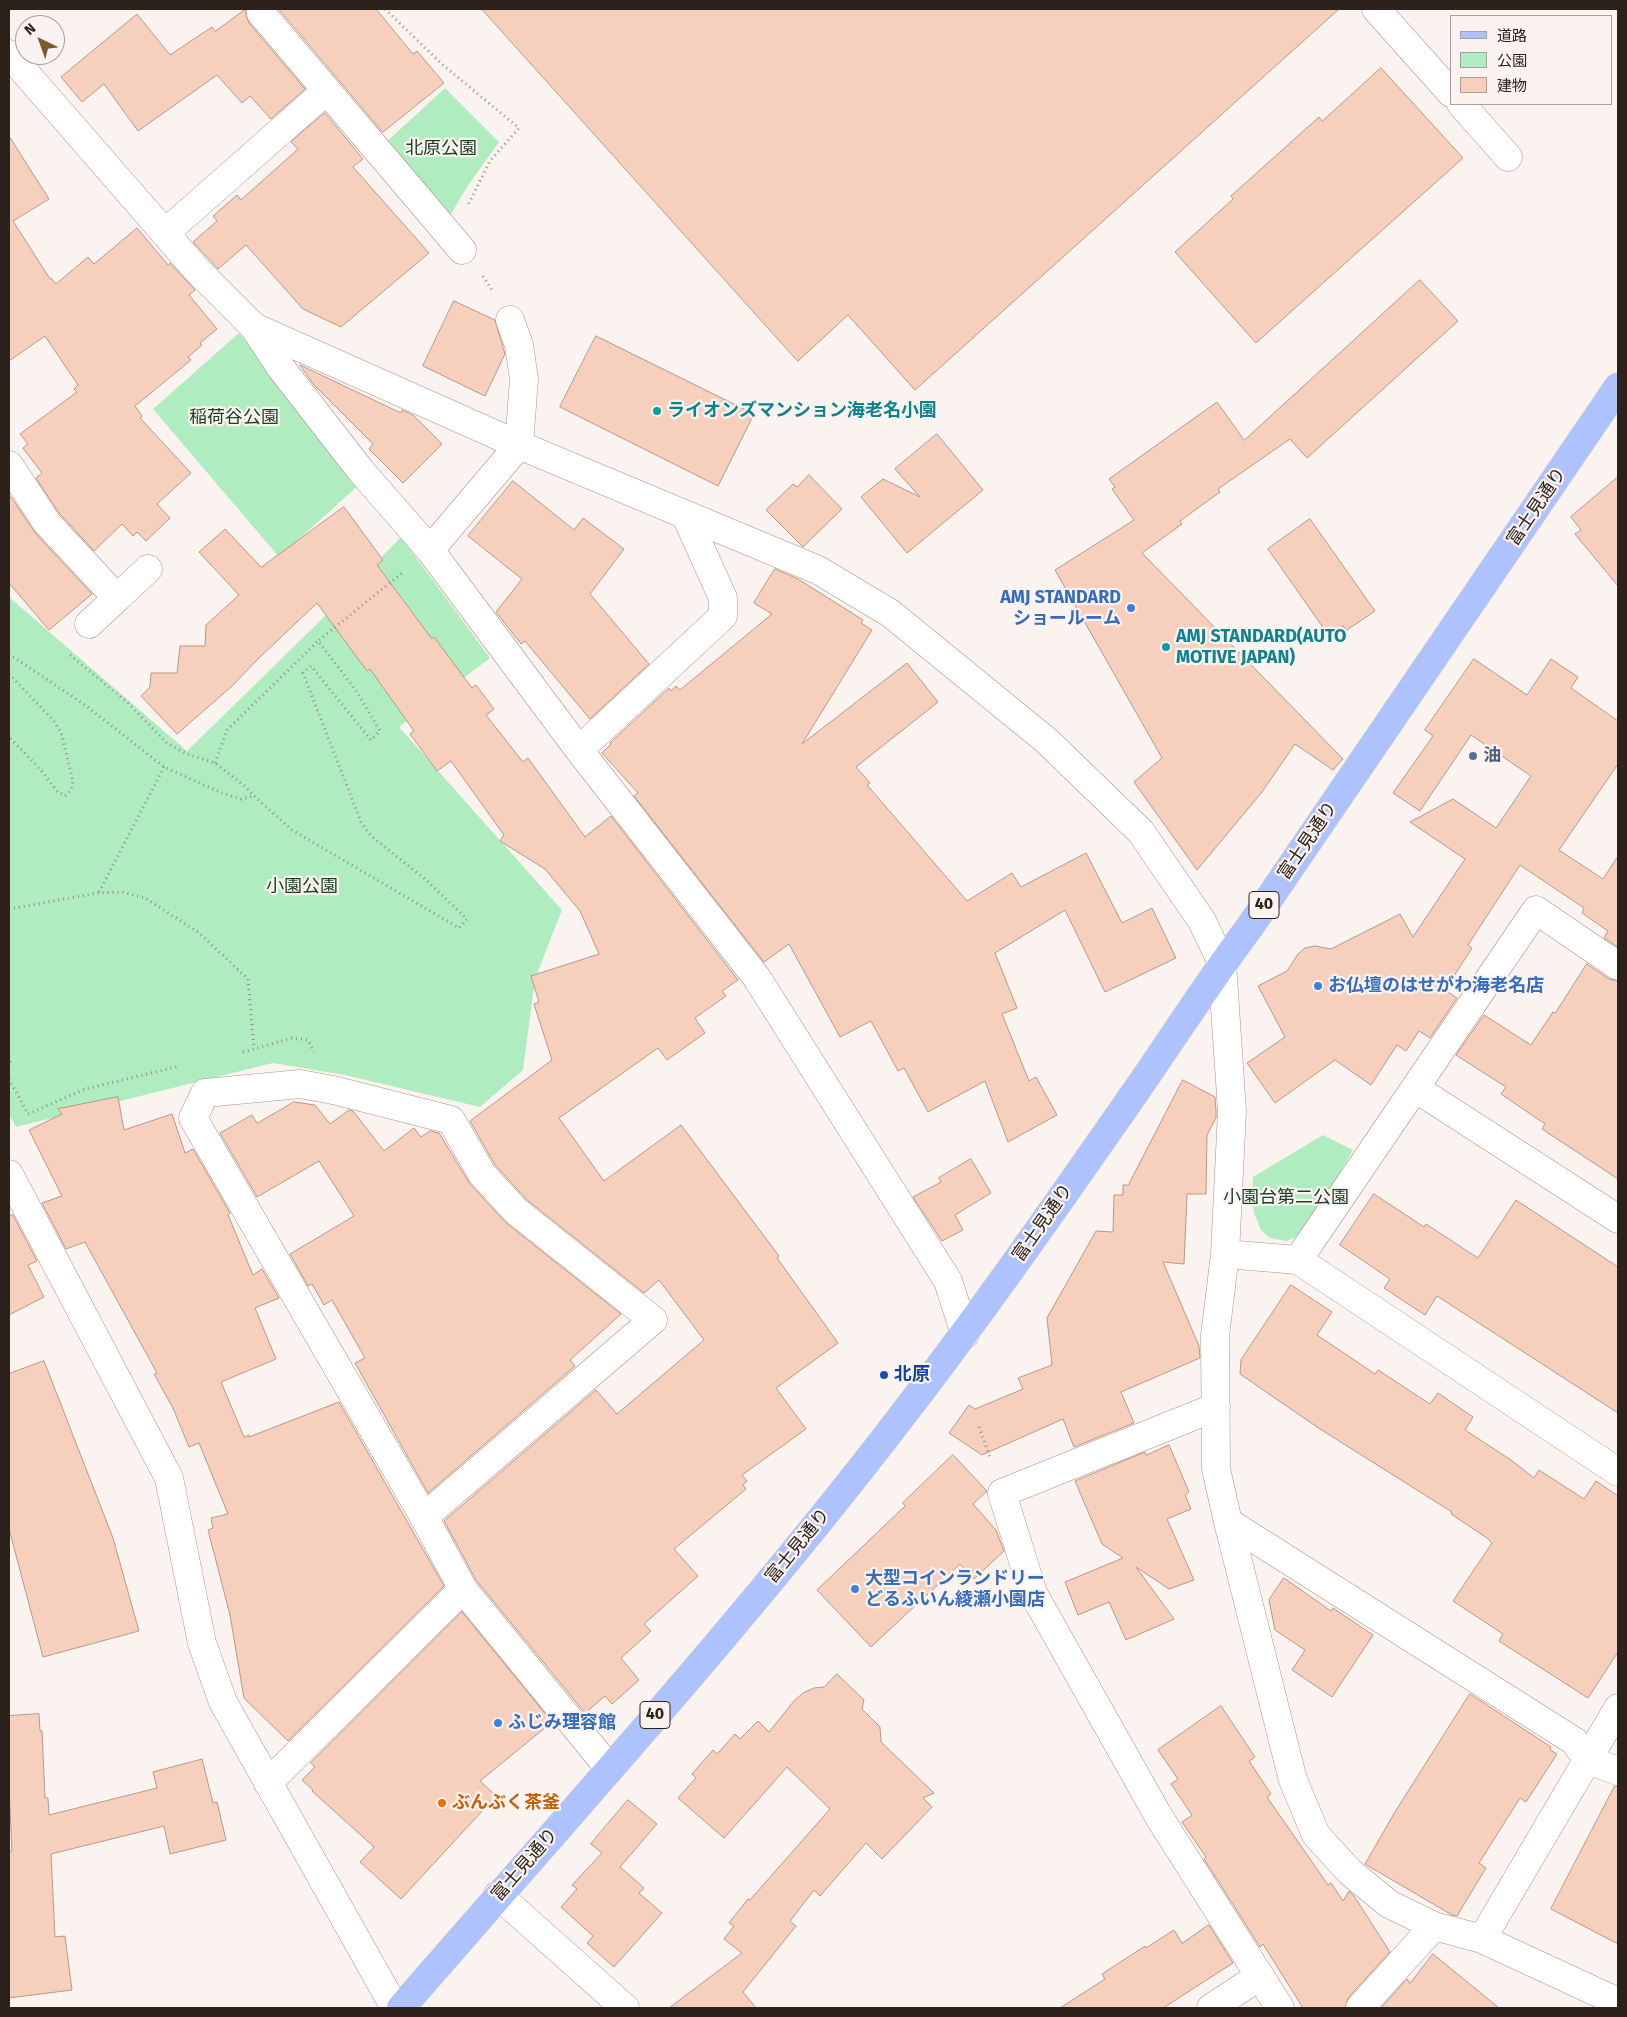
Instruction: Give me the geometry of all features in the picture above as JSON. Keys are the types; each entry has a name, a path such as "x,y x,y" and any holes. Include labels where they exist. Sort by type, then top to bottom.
{"main road":[{"name":"富士見通り","path":"401,2008 758,1595 896,1425 965,1334 1144,1079 1222,963 1249,928 1618,387"}],"street":[{"path":"263,9 261,13 462,250"},
{"path":"1376,9 1450,92"},
{"path":"9,54 197,270 254,327 280,368 361,470 430,550 579,750 758,978 948,1281 965,1334"},
{"path":"165,233 326,91"},
{"path":"1461,105 1508,157"},
{"path":"430,550 519,445 524,379 519,345 510,320"},
{"path":"254,327 519,445 818,570 890,613 1047,741 1141,832 1202,921 1222,963 1232,1111 1225,1254 1215,1336 1216,1469 1293,1780 1316,1835 1350,1872 1390,1904 1434,1926 1482,1939 1618,2002"},
{"path":"9,465 47,523 117,598"},
{"path":"579,750 723,616 723,598 686,516"},
{"path":"89,624 148,569"},
{"path":"1298,1260 1536,910 1618,966"},
{"path":"424,1517 653,1320 516,1211 482,1174 451,1120 333,1090 300,1084 206,1093 193,1118 424,1517 463,1589 609,1768"},
{"path":"1415,1088 1618,1219"},
{"path":"9,1174 169,1478 202,1643 223,1702 395,2008"},
{"path":"1225,1254 1298,1260 1618,1472"},
{"path":"1216,1407 1002,1493 1033,1592 1159,1817 1280,2008"},
{"path":"1228,1522 1574,1741 1588,1760 1618,1771"},
{"path":"268,1783 463,1589"},
{"path":"1482,1939 1618,1708"},
{"path":"498,1895 625,2008"},
{"path":"1360,2008 1434,1926"},
{"path":"1211,2008 1260,1976"}],"path":[{"path":"385,9 444,66 519,128 490,161 466,209"},
{"path":"462,250 481,272 510,320"},
{"path":"215,763 227,730 318,641 430,550"},
{"path":"66,652 128,703 167,743 187,754 215,763 246,787 292,830 458,928 466,920 425,880 371,836 360,822 303,673 312,666 370,740 380,731 355,689 318,641"},
{"path":"9,654 85,706 164,767 222,793 241,799 254,796"},
{"path":"9,674 53,720 61,732 73,781 71,790 65,796 57,791 40,769 9,737"},
{"path":"98,893 164,767"},
{"path":"9,909 98,893 122,892 145,898 198,932 248,979 254,1049"},
{"path":"235,1054 292,1038 308,1040 314,1050 312,1060 300,1084"},
{"path":"9,1058 11,1058 9,1065"},
{"path":"9,1078 28,1114 85,1088 188,1064"}],"green space":[{"name":"北原公園","path":"445,88 499,142 467,187 447,221 382,146"},
{"name":"稲荷谷公園","path":"239,333 360,484 279,557 153,409"},
{"name":"小園公園","path":"401,537 490,658 399,727 562,910 535,979 523,1070 480,1107 345,1075 273,1063 16,1127 9,1114 9,597 187,751 317,624"},
{"name":"小園台第二公園","path":"1323,1135 1353,1150 1304,1234 1286,1241 1270,1238 1261,1230 1254,1213 1253,1177"}],"building":[{"path":"246,9 249,23 305,89 271,119 250,96 242,103 217,75 138,131 104,84 82,102 61,77 137,14 170,55 212,27 215,31"},
{"path":"279,9 376,9 413,54 417,51 444,83 383,132"},
{"path":"482,9 1339,9 915,390 848,315 798,361"},
{"path":"1381,68 1463,158 1256,343 1175,252 1233,199 1231,196 1319,117 1322,121"},
{"path":"325,113 363,159 353,167 429,253 341,327 303,309 246,245 218,269 193,242 217,221 213,216 237,195 241,200 298,149 291,142"},
{"path":"9,136 49,199 13,221 50,279 56,284 88,257 94,264 137,228 168,265 170,263 195,290 189,295 217,329 200,343 202,345 188,357 191,360 135,406 142,416 140,418 191,473 157,504 170,518 146,541 137,532 133,536 122,524 94,551 59,513 36,478 42,473 23,448 28,444 20,434 77,392 74,389 78,385 45,336 9,361"},
{"name":"AMJ STANDARD(AUTO MOTIVE JAPAN)","path":"1420,280 1458,321 1307,458 1290,439 1218,489 1220,492 1180,521 1182,524 1142,553 1343,759 1333,770 1295,744 1262,792 1197,870 1134,782 1162,758 1055,570 1134,520 1112,489 1115,487 1109,479 1217,402 1244,440"},
{"path":"454,301 495,320 505,354 485,396 423,366"},
{"name":"ライオンズマンション海老名小園","path":"596,336 754,414 718,486 560,407"},
{"path":"300,365 401,413 402,410 413,415 442,444 403,483 369,449 373,444 314,385"},
{"path":"937,434 983,490 907,553 861,497 883,479 920,497 895,469"},
{"path":"809,475 842,509 803,547 766,510 793,484 797,487"},
{"path":"1618,477 1618,586 1575,534 1581,530 1571,517"},
{"path":"513,481 574,530 583,518 624,549 590,594 649,664 590,719 525,641 521,644 496,612 522,579 468,536"},
{"path":"11,497 36,534 92,594 49,630 9,583 9,499"},
{"path":"344,507 383,560 377,565 432,639 434,637 472,688 476,685 494,709 486,715 523,762 528,758 585,837 611,816 738,980 722,991 726,996 695,1018 705,1033 667,1060 658,1048 559,1118 604,1181 681,1125 779,1256 777,1258 838,1343 776,1388 806,1429 742,1475 747,1481 743,1485 746,1489 674,1549 698,1576 644,1624 651,1631 621,1658 639,1680 612,1704 605,1696 585,1713 476,1580 444,1521 596,1390 617,1414 704,1340 659,1280 644,1293 527,1200 495,1165 470,1121 552,1060 534,1004 539,1002 531,976 599,954 580,911 545,869 500,841 504,835 451,761 437,771 410,734 414,731 370,669 367,671 317,603 231,687 177,734 141,696 150,687 151,673 177,673 180,646 205,646 206,625 239,595 199,552 225,529 261,567"},
{"path":"1310,519 1375,611 1347,630 1343,626 1329,636 1268,549"},
{"path":"775,569 798,579 863,620 861,623 872,630 802,744 907,663 938,702 856,767 870,783 867,785 967,901 1012,873 1021,887 1086,853 1122,923 1152,908 1176,958 1105,992 1065,910 995,953 1017,1008 1002,1014 1029,1081 1036,1077 1057,1115 1008,1142 985,1081 928,1112 904,1068 898,1071 871,1021 840,1037 789,944 764,962 634,796 638,793 602,753 610,743 669,688 671,691 676,686 680,690 772,614 754,603"},
{"path":"1474,659 1527,695 1551,659 1578,677 1571,688 1618,721 1618,764 1559,850 1603,879 1618,856 1618,947 1604,938 1608,931 1582,913 1584,908 1520,865 1468,945 1472,948 1445,990 1457,998 1430,1038 1419,1031 1406,1051 1397,1045 1371,1085 1335,1060 1275,1103 1247,1063 1285,1037 1258,986 1287,971 1298,954 1305,948 1315,946 1331,949 1400,914 1413,937 1465,859 1410,822 1453,799 1496,828 1531,776 1471,735 1420,811 1393,793 1433,736 1425,730"},
{"path":"1587,964 1609,979 1618,981 1618,1179 1542,1129 1545,1124 1501,1094 1506,1087 1456,1055 1484,1015 1531,1045 1553,1012 1555,1013"},
{"path":"1183,1080 1215,1097 1216,1118 1207,1135 1206,1194 1187,1194 1184,1264 1163,1262 1199,1346 1200,1358 1121,1392 1134,1423 1074,1447 1063,1419 982,1455 949,1433 969,1405 975,1409 1023,1389 1018,1378 1052,1365 1047,1318 1096,1231 1113,1232 1114,1195 1123,1195 1123,1185 1128,1185"},
{"path":"118,1097 124,1130 172,1114 185,1153 193,1149 230,1213 228,1215 253,1275 262,1269 279,1298 255,1308 276,1359 221,1382 244,1437 249,1435 249,1437 339,1402 444,1586 288,1741 244,1698 230,1615 208,1530 213,1528 211,1518 228,1514 199,1443 189,1447 173,1408 154,1374 157,1373 85,1242 66,1249 42,1203 62,1196 29,1130 62,1114 58,1109"},
{"path":"294,1102 315,1105 330,1124 349,1110 353,1111 384,1151 414,1128 421,1137 430,1131 439,1133 470,1184 505,1222 621,1314 570,1360 575,1366 428,1493 355,1363 365,1358 332,1300 324,1305 312,1284 308,1286 290,1254 354,1216 319,1161 257,1197 220,1133 252,1115 257,1123"},
{"path":"971,1159 991,1193 955,1215 963,1230 942,1241 913,1197 941,1182 939,1178"},
{"path":"1374,1194 1424,1227 1426,1224 1478,1258 1516,1200 1618,1267 1618,1413 1437,1296 1425,1315 1384,1288 1390,1279 1340,1245"},
{"path":"13,1215 37,1261 28,1265 44,1297 9,1315 9,1216"},
{"path":"1291,1285 1332,1312 1317,1335 1375,1374 1378,1370 1430,1404 1438,1393 1473,1417 1465,1430 1511,1460 1534,1478 1539,1470 1584,1499 1596,1481 1618,1496 1618,1652 1588,1698 1499,1641 1503,1634 1453,1601 1492,1543 1487,1538 1451,1514 1452,1512 1320,1429 1240,1374 1241,1360"},
{"path":"44,1361 113,1538 139,1631 43,1657 9,1529 9,1374"},
{"path":"1169,1445 1189,1492 1185,1495 1191,1509 1167,1519 1194,1580 1169,1589 1136,1567 1174,1619 1126,1640 1109,1602 1078,1615 1065,1582 1123,1558 1102,1544 1075,1481 1145,1452 1146,1455"},
{"path":"953,1455 987,1491 973,1504 996,1530 1004,1551 974,1579 960,1564 871,1647 817,1590 905,1506 903,1503"},
{"path":"1284,1578 1331,1611 1333,1608 1373,1635 1332,1697 1292,1670 1305,1650 1275,1630 1269,1600"},
{"path":"462,1612 552,1722 480,1781 496,1796 401,1899 360,1862 374,1847 302,1780 315,1767 311,1763"},
{"path":"837,1674 864,1700 862,1709 880,1727 881,1742 934,1793 923,1798 932,1807 882,1859 866,1843 820,1896 814,1890 790,1921 796,1926 743,1992 756,2008 669,2008 742,1953 724,1939 734,1926 729,1923 748,1899 750,1900 830,1809 787,1767 724,1838 678,1798 696,1778 692,1774 713,1750 717,1754 735,1734 740,1739 758,1721 769,1732 794,1701 803,1693 814,1688 824,1687"},
{"path":"1470,1694 1551,1747 1550,1750 1557,1754 1526,1802 1520,1798 1479,1863 1486,1868 1457,1916 1452,1915 1365,1864 1395,1812"},
{"path":"1221,1706 1255,1757 1249,1761 1271,1794 1267,1797 1328,1885 1331,1883 1343,1901 1349,1891 1354,1896 1390,1952 1348,1998 1345,2008 1303,2008 1263,1944 1260,1947 1204,1859 1206,1857 1182,1822 1192,1815 1171,1784 1178,1779 1158,1750"},
{"path":"39,1714 40,1731 42,1731 45,1798 48,1798 49,1815 157,1788 153,1772 202,1759 213,1803 217,1802 226,1840 170,1854 164,1826 51,1854 55,1937 65,1936 72,1990 9,1998 9,1852 12,1851 9,1789 9,1716"},
{"path":"1615,1786 1618,1786 1618,1944 1551,1909"},
{"path":"628,1800 657,1824 620,1867 644,1888 639,1893 662,1913 614,1967 587,1943 593,1936 561,1907 577,1889 572,1885 602,1853 591,1844"},
{"path":"1209,1925 1233,1963 1163,2008 1060,2008 1105,1979 1102,1974 1145,1946 1146,1948 1174,1930 1182,1943"},
{"path":"1433,1954 1499,2008 1381,2008 1407,1979 1410,1983"}],"place":[{"name":"ライオンズマンション海老名小園","path":"657,411"},
{"name":"AMJ STANDARD ショールーム","path":"1131,608"},
{"name":"AMJ STANDARD(AUTO MOTIVE JAPAN)","path":"1166,647"},
{"name":"油","path":"1473,756"},
{"name":"お仏壇のはせがわ海老名店","path":"1318,986"},
{"name":"北原","path":"884,1375"},
{"name":"大型コインランドリー どるふいん綾瀬小園店","path":"855,1589"},
{"name":"ふじみ理容館","path":"498,1723"},
{"name":"ぶんぶく茶釜","path":"442,1803"}]}
